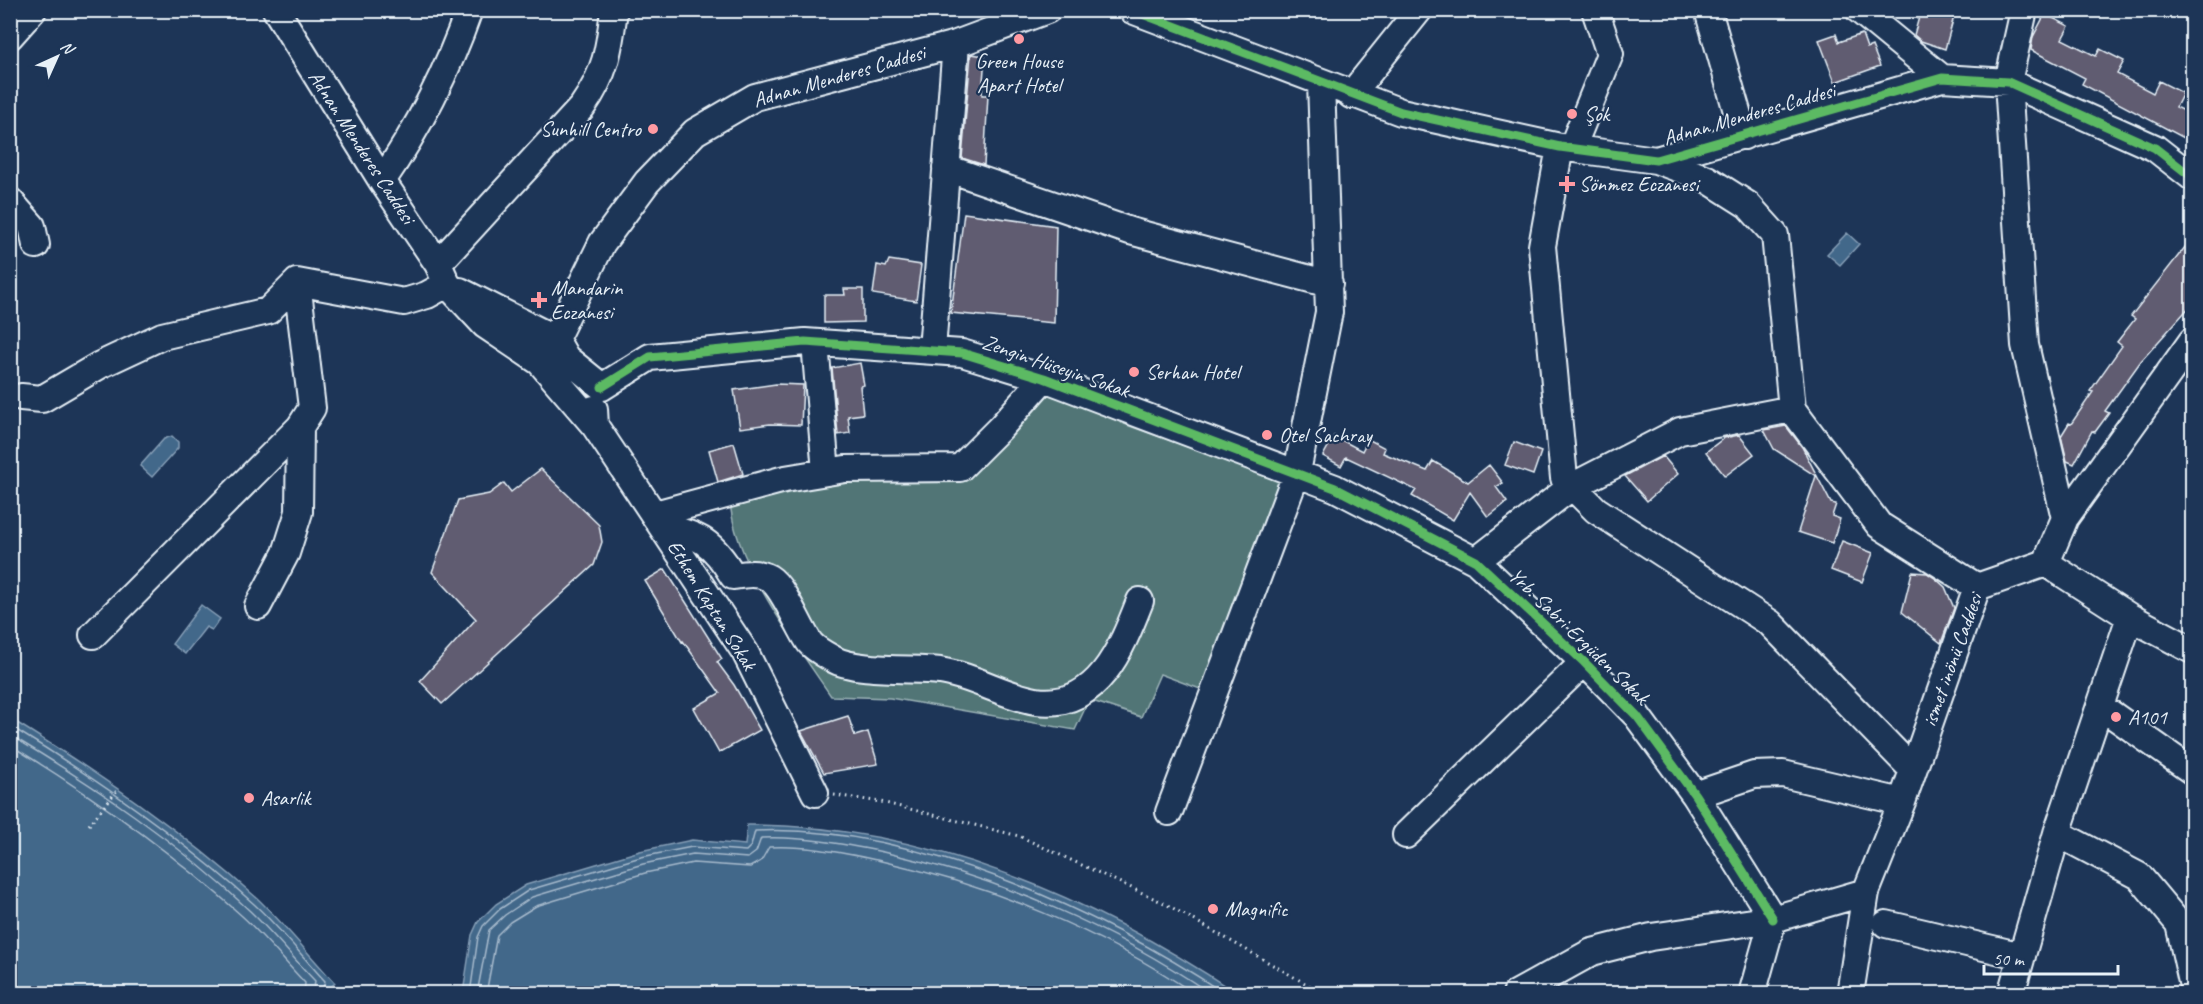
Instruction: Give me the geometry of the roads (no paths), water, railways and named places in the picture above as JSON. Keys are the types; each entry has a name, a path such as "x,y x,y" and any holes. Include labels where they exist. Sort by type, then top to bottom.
{"street":[{"path":"10,36 33,10"},
{"name":"Adnan Menderes Caddesi","path":"276,10 442,274"},
{"path":"382,181 407,145 442,74 469,10"},
{"path":"297,282 404,302 427,295 582,107 597,85 606,63 614,10"},
{"name":"Adnan Menderes Caddesi","path":"540,362 555,339 602,243 647,182 695,132 754,97 956,44 1047,10"},
{"name":"Adnan Menderes Caddesi","path":"1132,10 1401,112 1566,148 1656,160 1942,78 2008,82 2155,148 2193,177"},
{"path":"1351,94 1419,10"},
{"path":"1595,10 1610,54 1566,148 1542,246 1564,478 1596,510 1770,623 1912,769"},
{"path":"1708,10 1744,136"},
{"path":"1859,10 1942,78"},
{"path":"2024,10 2008,82 2025,345 2065,518"},
{"path":"932,350 956,44"},
{"path":"1169,812 1297,472 1329,312 1321,83"},
{"path":"1656,160 1707,180 1728,192 1748,205 1775,235 1792,409 1879,525 1977,587"},
{"path":"946,168 1130,231 1329,284"},
{"path":"10,201 32,226 36,245"},
{"path":"442,274 555,339 566,358 602,387 594,403 595,426"},
{"name":"Ethem Kaptan Sokak","path":"442,274 485,325 540,362 595,426 745,652 815,793"},
{"path":"21,397 42,399 100,365 162,336 268,311 297,282"},
{"path":"93,635 300,427 312,408 297,282"},
{"path":"2193,341 2065,518 2046,563 2130,617 2193,650"},
{"path":"815,343 826,472"},
{"name":"Zengin Hüseyin Sokak","path":"602,387 650,357 815,343 962,353 1044,378 1215,444 1297,472 1335,488 1476,561"},
{"path":"658,521 785,479 845,469 960,468 1001,427 1044,378"},
{"path":"1476,561 1571,487 1680,431 1792,409"},
{"path":"258,606 286,553 299,512 300,427"},
{"path":"658,521 692,533 711,544 734,576 754,573 770,579 811,644 835,661 868,667 913,668 946,672 1035,701 1056,701 1083,693 1103,676 1119,652 1140,600"},
{"name":"Yrb. Sabri Ergüden Sokak","path":"1476,561 1584,662 1636,716 1695,795 1773,919"},
{"name":"ismet inönü Caddesi","path":"1850,993 1866,892 1902,802 1977,587 2046,563"},
{"path":"2011,993 2057,833 2130,617"},
{"path":"1406,835 1584,662"},
{"path":"2100,706 2193,771"},
{"path":"1695,795 1754,775 1783,774 1902,802"},
{"path":"2057,833 2139,876 2186,919 2193,982"},
{"path":"1516,993 1592,952 1651,937 1773,919 1866,892"},
{"path":"1752,993 1773,919"},
{"path":"1886,924 2022,956"}],"water":[{"path":"1847,233 1859,244 1840,265 1827,254"},
{"path":"172,436 178,442 178,448 152,477 140,466 164,439"},
{"path":"201,605 220,619 212,630 206,627 185,654 172,644"},
{"path":"11,719 107,781 199,849 258,899 335,983 324,994 11,993"},
{"path":"747,825 813,828 877,837 941,852 1004,873 1064,897 1124,926 1181,958 1236,993 463,993 472,935 478,922 496,904 526,885 640,851 692,840 745,845"}],"place":[{"name":"Green House Apart Hotel","path":"1019,39"},
{"name":"Şok","path":"1572,114"},
{"name":"Sunhill Centro","path":"653,129"},
{"name":"Sönmez Eczanesi","path":"1567,184"},
{"name":"Mandarin Eczanesi","path":"539,300"},
{"name":"Serhan Hotel","path":"1134,372"},
{"name":"Otel Sachray","path":"1267,435"},
{"name":"A101","path":"2116,717"},
{"name":"Asarlik","path":"249,798"},
{"name":"Magnific","path":"1213,909"}]}
